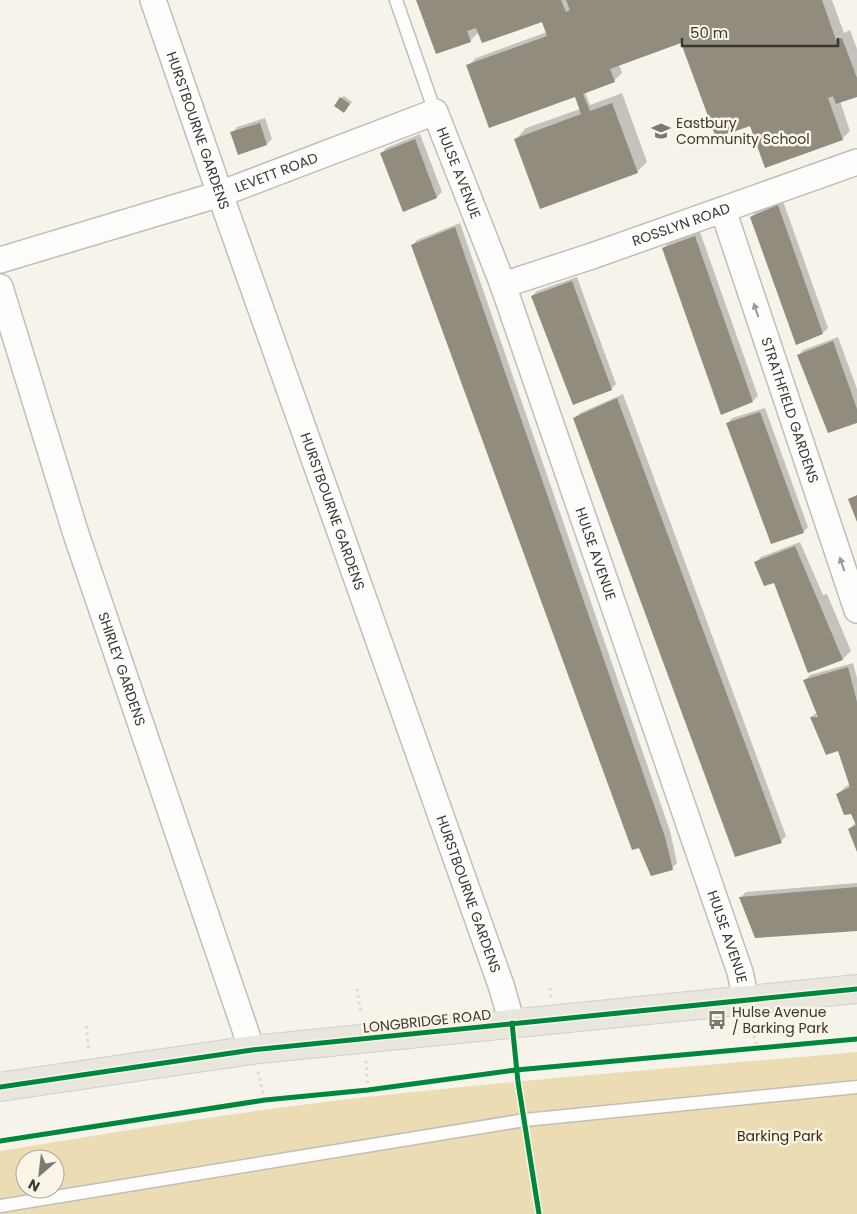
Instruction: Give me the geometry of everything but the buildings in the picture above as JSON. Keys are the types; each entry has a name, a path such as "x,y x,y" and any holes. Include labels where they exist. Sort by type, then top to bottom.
{"main road":[{"name":"LONGBRIDGE ROAD","path":"0,1087 254,1058 512,1023 748,1010 857,988"}],"street":[{"name":"HURSTBOURNE GARDENS","path":"153,0 498,976 512,1023"},
{"name":"LEVETT ROAD","path":"0,260 220,194 435,112"},
{"name":"HULSE AVENUE","path":"435,112 503,285 740,972 748,1010"},
{"name":"ROSSLYN ROAD","path":"503,285 857,162"},
{"name":"STRATHFIELD GARDENS","path":"723,210 857,610"},
{"name":"SHIRLEY GARDENS","path":"0,287 76,534 254,1058"}],"lane":[{"path":"396,0 435,112"},
{"path":"0,1206 525,1120 857,1087"}],"path":[{"path":"550,988 551,998"},
{"path":"357,989 361,1014"},
{"path":"748,1010 757,1047"},
{"path":"86,1026 89,1053"},
{"path":"747,1048 766,1046"},
{"path":"365,1053 368,1090"},
{"path":"254,1058 265,1100"},
{"path":"359,1091 378,1088"},
{"path":"256,1102 275,1099"}],"green space":[{"name":"Barking Park","path":"857,1052 857,1214 0,1214 0,1151 277,1108 520,1081"}],"cycle path":[{"path":"0,1087 252,1050 857,989"},
{"path":"512,1023 518,1082 539,1214"},
{"path":"0,1141 265,1100 368,1090 516,1070 857,1039"}],"place":[{"name":"Eastbury Community School","path":"661,131"},
{"name":"Hulse Avenue / Barking Park","path":"717,1020"}]}
